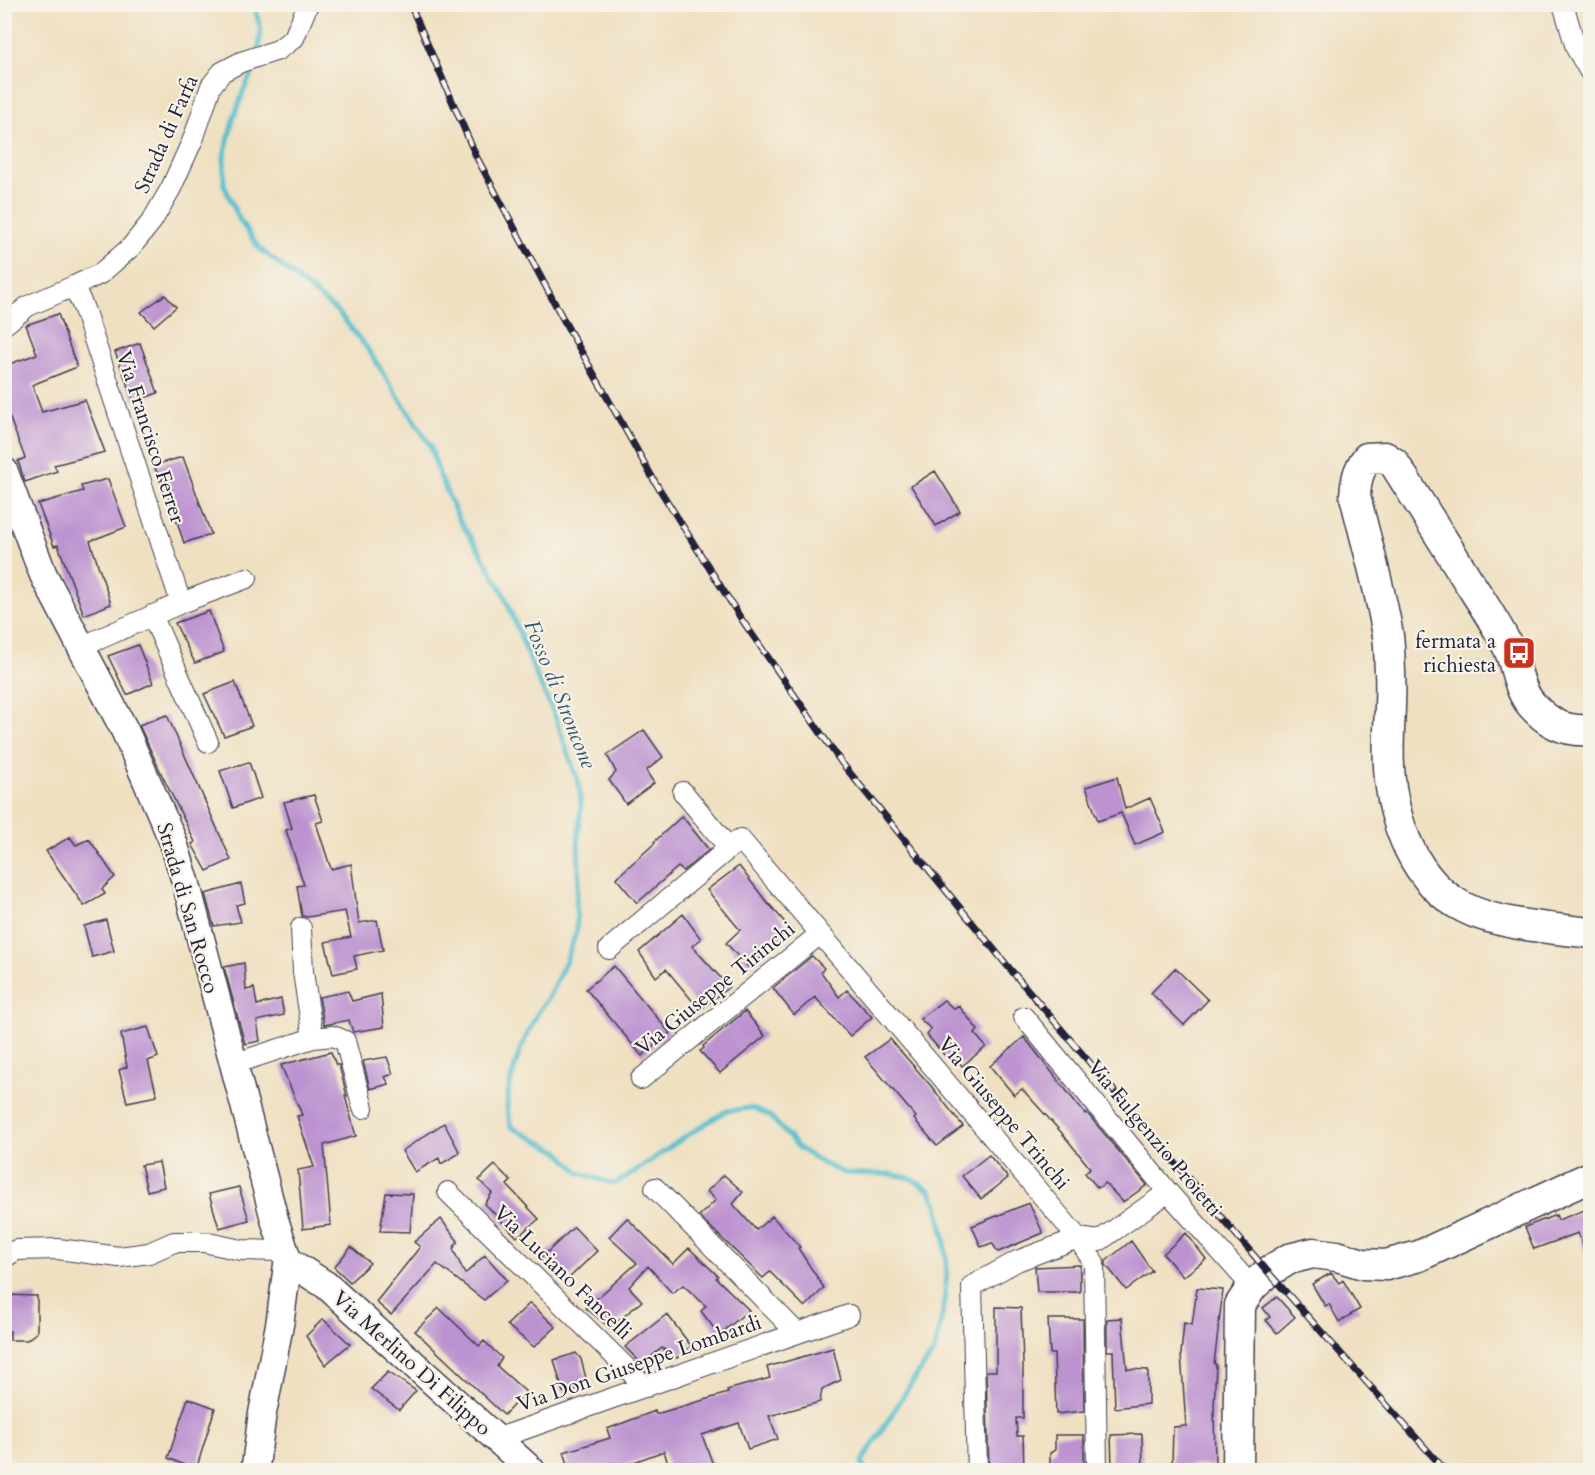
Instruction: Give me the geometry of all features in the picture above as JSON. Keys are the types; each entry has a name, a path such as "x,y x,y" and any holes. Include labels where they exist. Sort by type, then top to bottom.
{"main road":[{"path":"1590,730 1562,728 1549,722 1529,702 1509,650 1394,462 1385,457 1367,458 1356,480 1355,496 1388,632 1389,766 1393,802 1404,837 1417,865 1440,893 1466,909 1499,919 1590,933"},
{"name":"Strada di San Rocco","path":"4,471 44,574 124,731 173,841 274,1221 286,1256"},
{"path":"1238,1470 1240,1305 1252,1287 1268,1272 1289,1259 1313,1252 1363,1264 1386,1265 1419,1256 1590,1177"},
{"path":"255,1470 262,1416 280,1322 286,1256"},
{"name":"Via Merlino Di Filippo","path":"286,1256 326,1285 531,1470"}],"street":[{"name":"Strada di Farfa","path":"4,325 28,306 100,274 131,247 152,221 171,188 194,137 211,86 222,72 241,62 278,50 294,38 308,4"},
{"path":"1563,4 1576,48 1590,72"},
{"name":"Via Francisco Ferrer","path":"74,286 84,309 181,603"},
{"path":"81,647 152,615 247,578"},
{"path":"152,615 208,742"},
{"name":"Via Giuseppe Trinchi","path":"683,792 820,934 1078,1238 1094,1263 1097,1470"},
{"path":"609,949 734,844"},
{"path":"301,928 303,972 313,1038"},
{"name":"Via Giuseppe Tirinchi","path":"641,1079 820,934"},
{"name":"Via Fulgenzio Proietti","path":"1024,1017 1168,1192 1252,1287"},
{"path":"233,1064 313,1038 333,1036 345,1041 363,1108"},
{"name":"Via Don Giuseppe Lombardi","path":"655,1188 797,1333"},
{"name":"Via Luciano Fancelli","path":"448,1192 645,1387"},
{"path":"977,1470 972,1286 1017,1261 1078,1238 1099,1241 1168,1192"},
{"path":"4,1258 16,1250 58,1249 119,1257 149,1253 174,1242 204,1242 286,1256"},
{"name":"Via Don Giuseppe Lombardi","path":"496,1439 849,1315"}],"building":[{"path":"165,295 176,307 154,326 141,312"},
{"path":"58,314 77,367 32,385 42,412 85,400 105,452 54,465 57,471 25,482 18,461 25,458 4,403 4,366 37,354 26,325"},
{"path":"140,343 158,393 134,401 115,352"},
{"path":"183,457 211,534 184,543 163,479 160,481 154,465"},
{"path":"935,471 960,511 936,526 911,486"},
{"path":"108,479 126,527 90,541 111,604 84,615 58,545 54,546 38,504 83,491 81,486"},
{"path":"209,611 224,652 195,663 175,623"},
{"path":"138,645 153,683 127,695 108,656"},
{"path":"235,682 252,726 224,736 204,694"},
{"path":"167,715 231,860 207,871 192,844 195,842 139,725"},
{"path":"644,730 663,757 646,771 654,783 626,804 609,780 616,772 607,755"},
{"path":"249,762 261,798 233,808 220,771"},
{"path":"1117,777 1125,809 1150,798 1165,832 1135,845 1121,813 1098,821 1086,787"},
{"path":"314,795 323,821 316,823 331,869 351,864 359,923 377,920 383,950 354,956 357,969 333,974 325,942 351,937 345,911 302,916 297,886 304,885 286,830 292,828 284,802"},
{"path":"682,816 709,850 683,871 678,867 637,903 616,878"},
{"path":"70,837 76,845 89,839 115,877 102,889 105,894 84,906 46,851"},
{"path":"739,866 793,932 749,968 726,943 740,930 707,890"},
{"path":"241,884 245,903 236,905 241,922 214,926 205,894"},
{"path":"683,914 701,939 692,946 729,987 700,1010 666,969 656,977 639,952"},
{"path":"106,920 114,951 92,957 84,926"},
{"path":"812,956 824,968 821,972 839,997 847,990 872,1017 850,1036 815,997 794,1015 773,988"},
{"path":"244,963 246,990 254,988 257,1005 281,999 284,1015 257,1021 260,1041 245,1044 224,967"},
{"path":"614,966 670,1033 642,1056 586,989"},
{"path":"1175,968 1208,1000 1184,1025 1151,993"},
{"path":"348,991 352,1001 381,994 384,1027 353,1032 349,1020 324,1025 319,997"},
{"path":"944,1000 954,1009 959,1006 978,1030 975,1034 986,1047 962,1066 952,1054 946,1057 927,1035 931,1029 920,1019"},
{"path":"745,1011 765,1036 720,1073 700,1051"},
{"path":"148,1027 158,1057 148,1061 157,1096 127,1102 119,1070 127,1067 121,1034"},
{"path":"1024,1037 1085,1114 1087,1113 1147,1185 1123,1202 1105,1183 1098,1188 1085,1173 1090,1168 1061,1132 1022,1089 1014,1095 990,1066"},
{"path":"890,1039 963,1126 937,1146 914,1119 916,1117 865,1057"},
{"path":"331,1052 336,1065 339,1065 356,1136 324,1145 331,1225 303,1229 298,1170 314,1167 297,1116 302,1115 281,1065"},
{"path":"387,1057 393,1074 385,1077 389,1084 370,1089 363,1061"},
{"path":"444,1123 460,1153 441,1164 439,1158 415,1172 402,1151"},
{"path":"989,1155 1008,1178 981,1199 962,1176"},
{"path":"159,1162 164,1187 147,1191 141,1165"},
{"path":"495,1165 511,1181 507,1185 539,1219 517,1237 485,1204 492,1193 479,1180"},
{"path":"724,1175 743,1192 733,1204 756,1230 772,1216 800,1247 798,1248 824,1288 805,1307 770,1272 763,1278 699,1216 716,1200 707,1191"},
{"path":"239,1187 249,1220 219,1228 209,1194"},
{"path":"386,1193 413,1194 410,1232 380,1231"},
{"path":"1029,1203 1043,1233 998,1252 992,1243 981,1247 972,1226"},
{"path":"1590,1208 1590,1262 1578,1233 1534,1249 1525,1227 1556,1215 1558,1220"},
{"path":"627,1218 673,1264 689,1248 749,1310 719,1335 701,1311 706,1306 683,1285 672,1293 648,1266 629,1287 642,1301 610,1328 586,1308 637,1263 609,1237"},
{"path":"441,1219 458,1241 453,1249 465,1274 485,1255 507,1280 484,1300 437,1264 391,1315 376,1302 420,1247 414,1242"},
{"path":"574,1227 597,1251 565,1282 541,1258"},
{"path":"1186,1233 1206,1259 1183,1277 1163,1254"},
{"path":"1131,1241 1152,1271 1126,1290 1106,1265 1106,1261"},
{"path":"351,1247 370,1263 350,1282 334,1267"},
{"path":"1080,1265 1080,1292 1037,1292 1035,1267"},
{"path":"1331,1273 1339,1283 1343,1280 1360,1309 1339,1322 1329,1304 1325,1306 1312,1284"},
{"path":"1197,1288 1223,1290 1214,1364 1216,1364 1215,1466 1172,1465 1173,1427 1186,1426 1181,1354 1184,1323 1192,1325"},
{"path":"4,1295 37,1296 37,1332 27,1340 10,1340 10,1331 4,1332"},
{"path":"1277,1297 1295,1317 1277,1333 1266,1320 1270,1317 1263,1308"},
{"path":"530,1303 556,1327 534,1347 507,1325"},
{"path":"996,1307 1021,1308 1023,1418 1016,1418 1017,1436 1023,1436 1024,1470 989,1470 986,1371 996,1371"},
{"path":"439,1308 479,1346 484,1341 502,1358 497,1366 526,1392 504,1415 415,1331"},
{"path":"667,1314 691,1346 677,1358 662,1348 642,1364 625,1347"},
{"path":"1122,1318 1127,1369 1148,1370 1148,1404 1115,1408 1113,1351 1107,1351 1107,1319"},
{"path":"323,1319 350,1344 325,1365 306,1336"},
{"path":"1048,1319 1083,1319 1084,1411 1056,1414 1054,1354 1050,1354"},
{"path":"833,1348 841,1380 822,1389 820,1402 769,1416 778,1439 748,1449 739,1423 702,1435 715,1470 670,1470 664,1451 612,1470 570,1470 564,1452 610,1438 607,1429 655,1411 656,1414 770,1378 767,1367"},
{"path":"576,1353 581,1359 588,1386 563,1392 554,1360"},
{"path":"388,1372 416,1391 399,1410 371,1389"},
{"path":"188,1398 215,1408 196,1470 168,1458"},
{"path":"1142,1434 1143,1467 1112,1467 1111,1435"},
{"path":"1055,1435 1084,1435 1084,1470 1050,1470 1050,1453 1055,1450"}],"waterway":[{"name":"Fosso di Stroncone","path":"254,4 261,31 258,53"},
{"name":"Fosso di Stroncone","path":"257,62 233,120 224,156 224,185 239,219 259,248 338,312 367,348 430,445 439,474 459,520 503,592 555,716 579,784 581,807 576,902 577,930 566,961 520,1050 509,1087 507,1108 511,1127 558,1151 580,1173 614,1184 726,1111 751,1108 770,1116 800,1149 822,1163 844,1173 890,1174 910,1178 931,1191 937,1204 945,1242 947,1274 943,1311 934,1352 914,1379 862,1462 864,1470"}],"railway":[{"path":"410,4 476,156 569,330 655,482 740,617 841,762 1010,969 1268,1272 1445,1470"}],"place":[{"name":"fermata a richiesta","path":"1519,653"}]}
